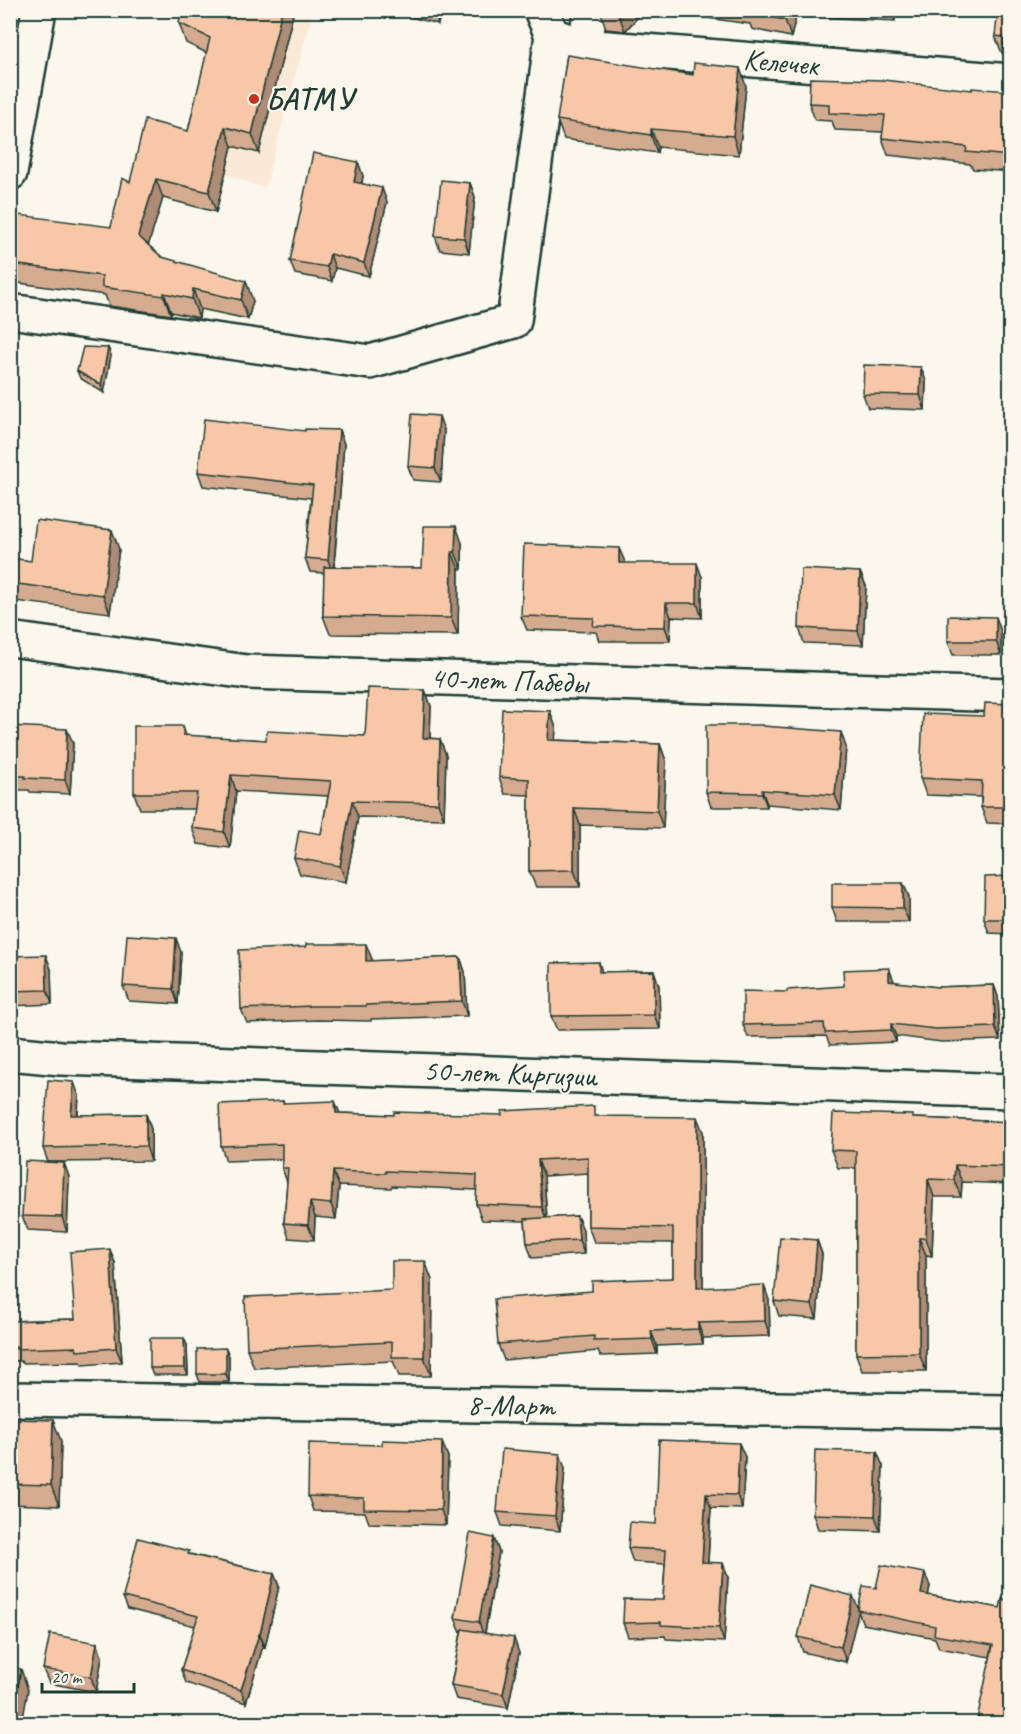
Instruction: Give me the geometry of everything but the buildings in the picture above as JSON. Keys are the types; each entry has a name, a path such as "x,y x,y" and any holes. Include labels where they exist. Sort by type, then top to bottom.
{"street":[{"path":"10,173 39,10"},
{"path":"584,46 591,10"},
{"path":"10,311 370,362 514,321 547,23"},
{"name":"Келечек","path":"547,23 584,46 1011,81"},
{"name":"40-лет Пабеды","path":"10,639 247,672 1011,696"},
{"name":"50-лет Киргизии","path":"10,1053 73,1058 1011,1090"},
{"name":"8-Март","path":"10,1399 1011,1412"}],"shaded area":[{"name":"БАТМУ","path":"239,11 313,11 265,188 204,167"}],"place":[{"name":"БАТМУ","path":"254,99"}]}
